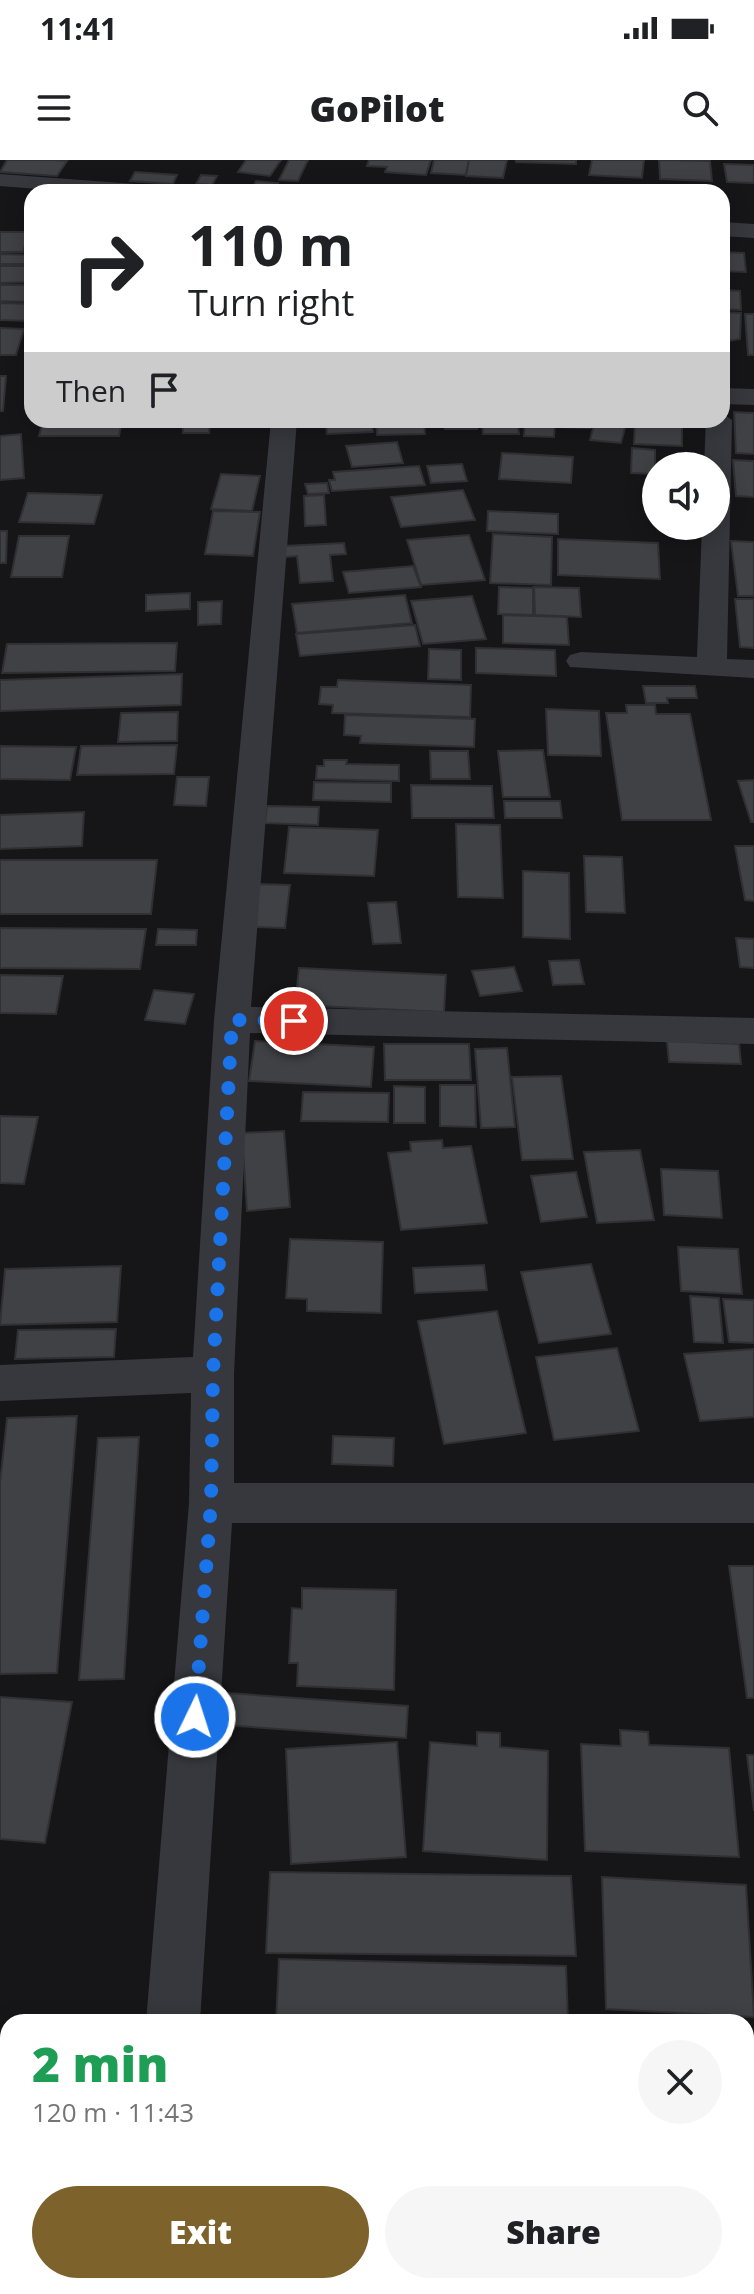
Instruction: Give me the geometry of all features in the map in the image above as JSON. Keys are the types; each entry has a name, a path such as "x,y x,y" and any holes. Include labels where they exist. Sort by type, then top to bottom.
{"street":[{"path":"0,180 54,184"},
{"path":"730,230 754,231"},
{"path":"730,396 754,397"},
{"path":"174,2014 211,1503 213,1374 232,1020 283,428"},
{"path":"712,667 719,428"},
{"path":"581,661 754,669"},
{"path":"232,1020 754,1031"},
{"path":"0,1383 213,1374"},
{"path":"211,1503 754,1503"}],"building":[{"path":"7,160 67,161 57,176 0,172"},
{"path":"246,160 281,160 270,176 238,172"},
{"path":"289,160 308,160 298,181 279,180"},
{"path":"369,160 431,160 426,175 385,172 387,167 367,166"},
{"path":"434,160 469,160 466,175 431,173"},
{"path":"469,160 507,160 503,178 466,176"},
{"path":"576,160 576,164 516,162"},
{"path":"592,160 644,160 642,178 589,175"},
{"path":"659,160 710,161 712,181 660,179"},
{"path":"724,164 754,165 754,183 727,182"},
{"path":"135,172 177,175 173,184 130,181"},
{"path":"201,175 217,176 213,184 196,184"},
{"path":"256,181 278,183 278,184 254,184"},
{"path":"0,232 24,232 23,252 0,252"},
{"path":"730,252 744,253 746,272 730,271"},
{"path":"0,254 24,255 24,264 0,264"},
{"path":"0,266 24,266 24,282 0,283"},
{"path":"0,285 24,285 24,302 0,301"},
{"path":"730,290 740,291 741,310 730,309"},
{"path":"0,303 24,304 24,321 0,320"},
{"path":"730,312 741,313 740,339 730,341"},
{"path":"745,314 754,314 754,355 748,355"},
{"path":"0,328 24,329 16,355 0,355"},
{"path":"0,376 6,376 3,411 0,411"},
{"path":"734,412 754,413 754,454 736,453"},
{"path":"41,428 120,428 119,436 39,436"},
{"path":"183,428 209,428 209,433 183,433"},
{"path":"327,428 372,428 373,432 327,434"},
{"path":"377,428 425,428 425,434 377,435"},
{"path":"483,428 518,428 519,434 483,434"},
{"path":"524,428 555,428 554,437 524,436"},
{"path":"593,428 625,428 621,443 590,440"},
{"path":"635,428 682,428 682,446 634,444"},
{"path":"21,434 24,478 0,480 0,436"},
{"path":"397,442 403,463 352,467 346,446"},
{"path":"632,448 655,450 642,452 642,473 631,473"},
{"path":"502,453 573,457 571,483 499,479"},
{"path":"733,460 754,461 754,497 736,496"},
{"path":"462,464 467,481 431,483 427,466"},
{"path":"419,466 425,485 332,491 329,480 335,480 333,472"},
{"path":"221,474 260,476 252,511 211,509"},
{"path":"327,483 329,493 308,494 305,484"},
{"path":"463,490 475,520 401,527 391,497"},
{"path":"28,493 102,495 94,524 19,522"},
{"path":"324,495 326,525 305,526 304,496"},
{"path":"213,511 260,512 253,556 205,554"},
{"path":"488,511 558,514 558,534 487,531"},
{"path":"0,531 7,531 6,563 0,563"},
{"path":"493,534 552,537 551,585 490,583"},
{"path":"469,535 485,580 421,585 407,540"},
{"path":"19,536 69,536 62,577 11,577"},
{"path":"558,539 658,543 660,579 558,575"},
{"path":"731,541 754,542 754,596 738,596"},
{"path":"344,543 346,554 330,555 333,581 300,583 297,556 285,557 284,546"},
{"path":"413,566 421,587 349,593 343,572"},
{"path":"499,587 533,588 533,615 498,614"},
{"path":"534,587 579,588 581,617 535,615"},
{"path":"190,593 190,609 146,611 146,595"},
{"path":"405,595 412,623 297,633 292,604"},
{"path":"472,596 486,639 423,644 411,601"},
{"path":"735,599 754,599 754,648 740,647"},
{"path":"222,601 221,624 198,625 198,602"},
{"path":"503,615 567,617 569,645 503,643"},
{"path":"415,625 420,646 300,656 296,634"},
{"path":"177,643 175,671 2,673 7,644"},
{"path":"476,648 555,650 556,676 476,673"},
{"path":"429,649 461,650 461,680 428,679"},
{"path":"182,674 181,705 0,711 0,680"},
{"path":"338,680 471,685 470,717 332,713 333,705 319,704 321,687 337,687"},
{"path":"643,686 695,686 697,698 667,698 668,703 646,703"},
{"path":"626,705 655,705 656,714 690,714 711,820 622,820 606,713 627,713"},
{"path":"546,709 599,711 601,756 548,755"},
{"path":"178,712 177,741 118,742 121,713"},
{"path":"345,715 475,719 474,747 360,743 361,736 344,735"},
{"path":"177,745 174,774 77,775 81,746"},
{"path":"0,746 76,747 70,780 0,779"},
{"path":"543,750 550,797 503,797 498,751"},
{"path":"430,751 468,751 470,779 431,779"},
{"path":"324,760 347,760 346,764 399,765 399,781 316,779 317,766 324,766"},
{"path":"177,777 209,777 206,806 174,805"},
{"path":"754,780 754,822 751,822 738,781"},
{"path":"314,782 391,783 391,802 313,800"},
{"path":"411,785 492,786 494,818 412,818"},
{"path":"504,801 560,801 562,818 505,818"},
{"path":"267,806 319,807 318,825 265,823"},
{"path":"84,812 82,846 0,849 0,815"},
{"path":"456,824 500,825 503,898 458,897"},
{"path":"289,827 378,830 374,876 284,873"},
{"path":"735,846 754,846 754,901 745,900"},
{"path":"584,856 622,857 625,913 586,912"},
{"path":"0,860 157,860 151,914 0,914"},
{"path":"523,871 569,873 570,939 523,937"},
{"path":"259,884 290,885 285,928 253,927"},
{"path":"396,902 401,943 373,944 368,903"},
{"path":"0,928 146,929 140,969 0,968"},
{"path":"158,929 197,930 196,945 156,945"},
{"path":"736,938 754,939 754,968 740,967"},
{"path":"579,960 584,984 553,985 549,961"},
{"path":"514,967 522,991 480,996 472,971"},
{"path":"299,968 446,975 444,1012 295,1005"},
{"path":"0,975 63,976 56,1014 0,1013"},
{"path":"154,990 194,994 185,1024 145,1020"},
{"path":"255,1041 374,1047 371,1087 249,1081"},
{"path":"667,1041 739,1044 741,1064 669,1062"},
{"path":"384,1044 469,1044 471,1080 385,1080"},
{"path":"507,1048 515,1127 481,1128 475,1049"},
{"path":"561,1076 573,1159 522,1160 512,1077"},
{"path":"440,1085 475,1085 476,1127 440,1126"},
{"path":"394,1086 425,1087 425,1123 394,1123"},
{"path":"303,1092 389,1093 388,1122 301,1121"},
{"path":"0,1116 38,1117 24,1184 0,1183"},
{"path":"284,1131 290,1207 247,1211 242,1133"},
{"path":"442,1140 443,1148 471,1146 487,1223 401,1230 388,1153 411,1151 410,1142"},
{"path":"640,1150 654,1220 597,1223 584,1152"},
{"path":"661,1169 718,1171 722,1218 664,1215"},
{"path":"576,1172 587,1217 541,1222 531,1176"},
{"path":"290,1239 383,1242 381,1313 307,1311 307,1299 286,1298"},
{"path":"678,1247 738,1249 742,1294 681,1291"},
{"path":"591,1264 611,1334 539,1343 521,1272"},
{"path":"484,1265 487,1290 415,1293 413,1268"},
{"path":"121,1266 117,1322 0,1325 5,1269"},
{"path":"690,1296 719,1298 723,1343 694,1342"},
{"path":"723,1299 754,1300 754,1343 729,1342"},
{"path":"497,1311 526,1433 444,1444 418,1321"},
{"path":"116,1329 114,1357 15,1359 18,1330"},
{"path":"617,1348 639,1431 554,1440 536,1357"},
{"path":"754,1349 754,1417 700,1421 684,1354"},
{"path":"77,1416 57,1673 0,1674 0,1483 7,1418"},
{"path":"333,1436 394,1438 393,1466 332,1464"},
{"path":"139,1437 124,1679 79,1680 98,1438"},
{"path":"729,1566 754,1566 754,1698 747,1698"},
{"path":"302,1588 396,1590 394,1690 297,1686 298,1663 289,1663 292,1608 302,1609"},
{"path":"228,1693 408,1706 406,1738 224,1725"},
{"path":"0,1697 72,1702 45,1843 0,1839"},
{"path":"620,1730 648,1732 649,1745 729,1748 739,1857 585,1851 581,1744 621,1746"},
{"path":"477,1732 500,1733 500,1747 548,1751 547,1860 423,1851 430,1742 477,1746"},
{"path":"397,1742 406,1857 291,1864 286,1749"},
{"path":"747,1755 754,1755 754,1811"},
{"path":"270,1872 571,1876 576,1956 266,1953"},
{"path":"602,1877 746,1885 754,2014 606,2009"},
{"path":"279,1959 566,1966 568,2014 276,2014"}],"route":[{"path":"195,1717 211,1503 213,1374 232,1020 294,1021"}]}
